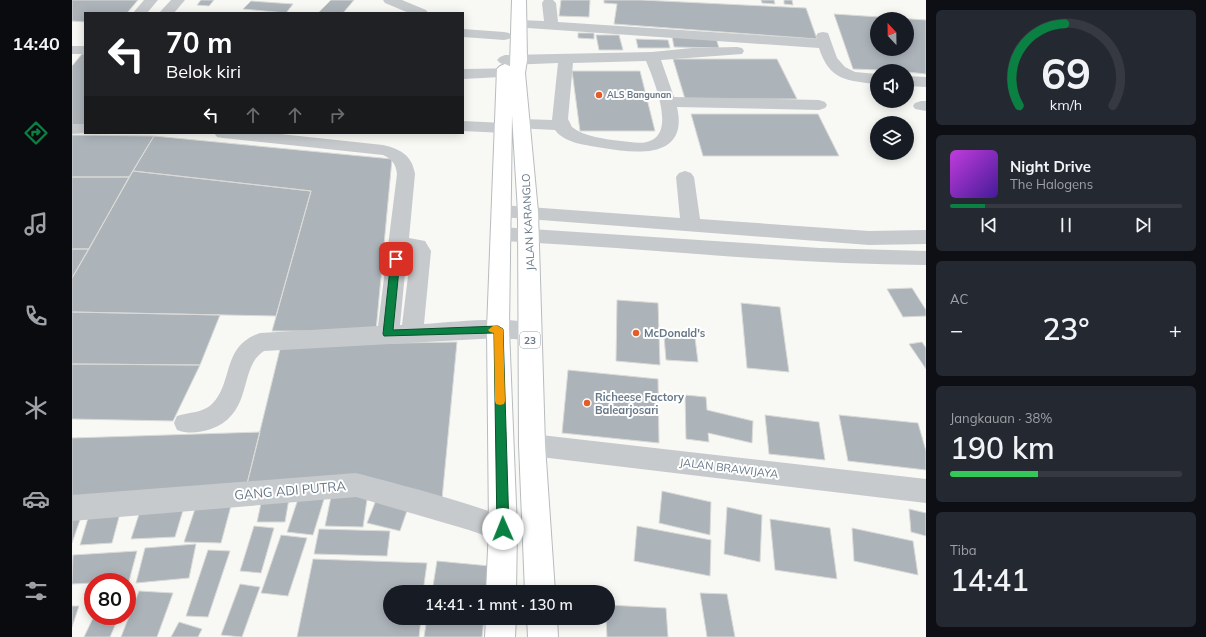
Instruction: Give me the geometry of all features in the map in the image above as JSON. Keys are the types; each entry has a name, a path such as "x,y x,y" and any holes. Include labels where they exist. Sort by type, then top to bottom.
{"highway":[{"name":"JALAN KARANGLO","path":"498,329 501,234 500,211 504,128 511,66 518,24 519,0"},
{"name":"JALAN KARANGLO","path":"504,22 504,36 522,124 528,212 532,445"},
{"name":"23","path":"498,329 503,529 502,585"},
{"name":"23","path":"532,445 540,585"},
{"path":"500,637 501,625"},
{"path":"542,625 543,637"}],"street":[{"path":"141,12 151,0"},
{"path":"167,12 178,0"},
{"path":"390,0 419,12"},
{"path":"549,3 551,25"},
{"path":"518,24 551,25 595,22 824,40 831,61 838,71 852,77 870,78"},
{"path":"467,32 504,36"},
{"path":"72,50 84,50"},
{"path":"464,74 566,59 652,56 674,52 798,52"},
{"path":"566,59 560,119 564,130 577,138 636,148 662,143 669,134 669,102 652,56"},
{"path":"914,81 926,82"},
{"path":"669,102 819,105"},
{"path":"522,124 562,125"},
{"path":"464,126 504,128"},
{"path":"72,129 84,129"},
{"path":"233,134 365,147 391,152 398,156 406,174 388,334"},
{"path":"685,177 691,226"},
{"path":"500,211 869,238 926,237"},
{"path":"584,238 587,217"},
{"path":"501,234 584,238 791,254 884,258 926,258"},
{"path":"397,244 418,246 421,251 412,333"},
{"path":"186,423 207,420 220,413 226,407 245,356 250,346 255,343 388,334 498,329 530,331"},
{"name":"JALAN BRAWIJAYA","path":"532,445 926,491"},
{"name":"GANG ADI PUTRA","path":"72,508 356,485 469,516 503,529"}],"building":[{"path":"72,0 138,0 128,12 84,12 84,22 72,21"},
{"path":"201,0 214,0 209,6 197,5"},
{"path":"331,0 354,0 344,12 319,12"},
{"path":"561,0 590,0 589,17 559,16"},
{"path":"604,0 641,0 806,8 817,39 614,24 617,4 604,3"},
{"path":"761,0 774,0 775,4 762,3"},
{"path":"784,0 792,0 793,5 784,4"},
{"path":"251,1 293,4 287,12 243,9"},
{"path":"834,14 870,16 870,56 914,56 914,19 926,20 926,74 914,73 914,64 870,64 870,70 853,69"},
{"path":"578,33 594,33 594,39 578,38"},
{"path":"596,35 619,35 623,50 599,50"},
{"path":"672,36 716,38 719,48 674,47"},
{"path":"636,39 668,40 670,48 638,48"},
{"path":"82,54 84,54 84,126 72,126 72,66"},
{"path":"673,59 777,59 797,99 685,99"},
{"path":"572,71 640,71 655,131 580,131"},
{"path":"691,114 818,114 839,156 703,156"},
{"path":"72,135 154,136 129,177 72,177"},
{"path":"154,136 392,159 376,331 272,331 311,191 133,171"},
{"path":"133,171 311,191 276,316 72,312 72,278"},
{"path":"72,177 129,177 89,249 72,249"},
{"path":"72,249 89,249 72,278"},
{"path":"912,288 926,310 926,316 903,317 887,289"},
{"path":"617,300 658,303 660,365 616,361"},
{"path":"741,303 780,307 789,372 747,368"},
{"path":"72,312 220,315 200,365 72,364"},
{"path":"664,336 695,338 698,362 666,360"},
{"path":"457,342 442,499 246,488 281,345"},
{"path":"922,342 926,348 926,369 909,344"},
{"path":"72,364 200,365 173,421 72,419"},
{"path":"568,370 658,379 659,443 562,433"},
{"path":"685,395 706,397 707,410 753,421 752,443 708,433 709,442 686,439"},
{"path":"765,415 819,422 825,460 769,454"},
{"path":"839,415 918,423 926,451 926,470 848,461"},
{"path":"260,432 246,488 72,502 72,438"},
{"path":"662,491 711,502 710,535 659,523"},
{"path":"332,492 368,493 363,527 325,526"},
{"path":"290,493 285,522 257,522 263,494"},
{"path":"300,493 325,496 313,535 287,532"},
{"path":"378,495 410,502 400,531 367,523"},
{"path":"198,500 232,502 221,543 184,542"},
{"path":"122,506 112,543 80,545 91,508"},
{"path":"184,507 175,537 131,539 141,508"},
{"path":"727,507 762,515 760,562 724,554"},
{"path":"909,509 926,513 926,536 911,532"},
{"path":"81,517 72,543 72,518"},
{"path":"770,519 830,528 837,579 775,570"},
{"path":"254,526 274,528 261,573 240,571"},
{"path":"637,526 711,540 710,576 634,561"},
{"path":"852,528 913,541 918,575 854,561"},
{"path":"319,529 390,531 387,556 314,554"},
{"path":"281,535 307,538 288,596 261,593"},
{"path":"196,544 189,578 136,583 145,548"},
{"path":"208,550 230,551 208,617 186,616"},
{"path":"137,551 131,573 84,573 84,583 72,584 73,555"},
{"path":"313,559 427,563 424,585 383,585 383,625 420,625 419,637 297,637"},
{"path":"437,561 490,566 488,585 433,585"},
{"path":"240,584 260,587 242,637 221,635"},
{"path":"139,591 173,593 157,637 121,637 126,625 136,625 136,599"},
{"path":"700,593 727,594 735,637 707,637"},
{"path":"615,605 666,608 668,637 607,637 606,625 615,625"},
{"path":"72,606 79,606 72,627"},
{"path":"179,622 202,629 198,637 171,637"},
{"path":"90,625 115,625 110,637 84,637"},
{"path":"426,625 483,625 482,637 424,637"}],"slow traffic":[{"path":"493,330 498,329 500,401"}],"place":[{"name":"ALS Bangunan","path":"599,95"},
{"name":"McDonald's","path":"636,333"},
{"name":"Richeese Factory Balearjosari","path":"587,403"}],"route":[{"path":"396,259 388,334 498,329 503,529"}]}
